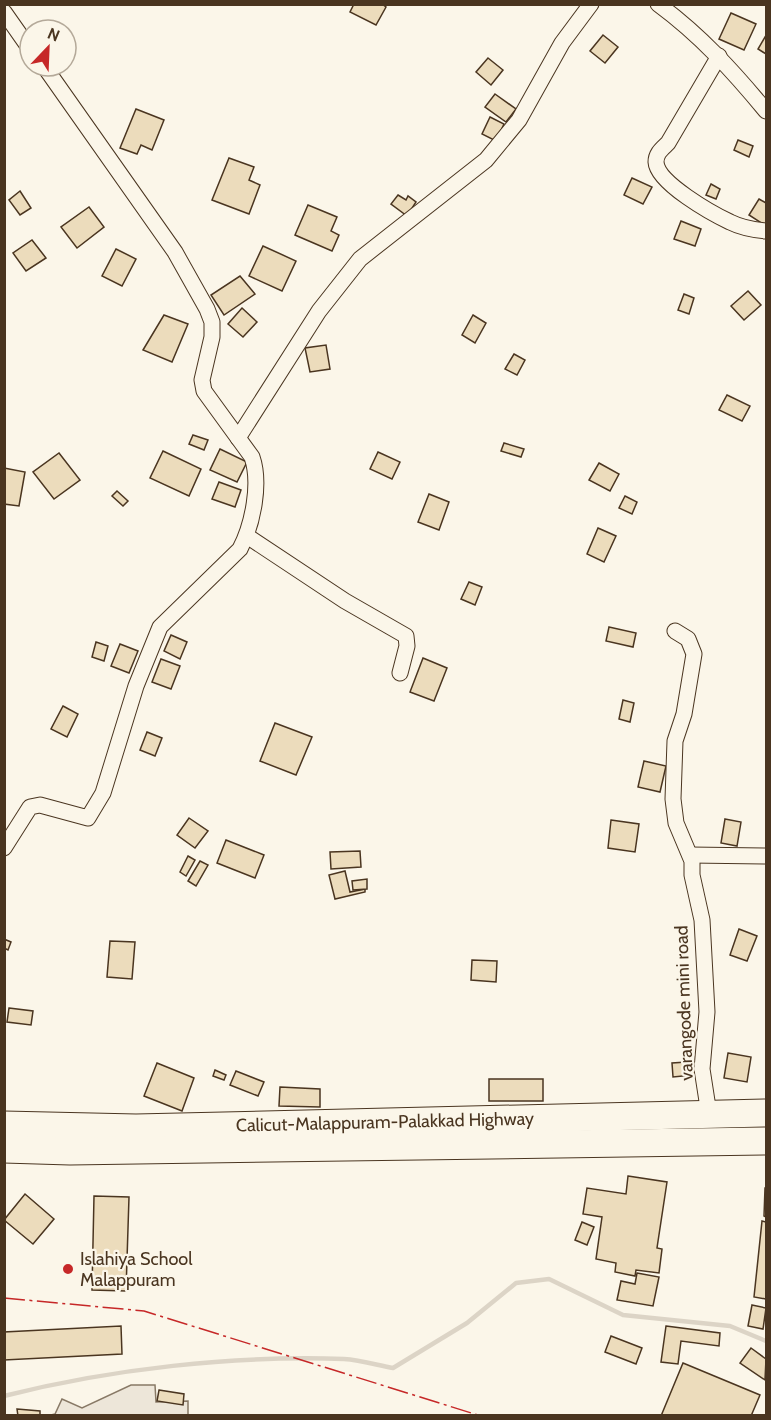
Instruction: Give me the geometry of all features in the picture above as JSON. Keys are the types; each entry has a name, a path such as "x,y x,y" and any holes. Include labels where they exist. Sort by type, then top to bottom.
{"highway":[{"name":"Calicut-Malappuram-Palakkad Highway","path":"4,1125 136,1128 766,1113"},
{"name":"Calicut-Malappuram-Palakkad Highway","path":"4,1149 70,1151 766,1141"}],"street":[{"path":"237,438 319,311 360,259 486,160 519,120 562,43 591,4"},
{"path":"658,4 689,27 719,56 766,111"},
{"path":"4,12 18,32"},
{"path":"719,56 668,143 658,153 656,163 659,173 684,195 731,222 766,231"},
{"path":"4,848 30,807 40,805 88,819 104,793 136,686 160,627 240,549 247,536 256,468 252,457 204,391 202,380 212,337 212,322 207,309 175,252 52,78"},
{"path":"247,536 345,601 406,636 407,646 399,673"},
{"name":"varangode mini road","path":"675,632 688,639 694,654 684,714 675,741 673,799 676,823 690,855 702,920 707,1012 702,1069 709,1114"},
{"path":"690,855 766,856"}],"shaded area":[{"path":"131,1385 155,1385 156,1402 188,1401 188,1415 47,1416 55,1414 62,1399 82,1408"}],"building":[{"path":"354,4 382,4 386,7 376,25 350,12"},
{"path":"731,13 756,24 744,50 719,39"},
{"path":"603,35 618,47 605,63 590,51"},
{"path":"766,38 766,54 758,49"},
{"path":"488,58 503,70 491,85 476,72"},
{"path":"495,94 516,109 506,122 485,107"},
{"path":"136,109 164,120 152,150 141,145 137,154 120,148"},
{"path":"490,117 504,124 496,141 482,134"},
{"path":"738,140 753,146 749,157 734,150"},
{"path":"229,158 254,167 249,180 260,185 249,214 212,200"},
{"path":"632,178 652,187 643,204 624,195"},
{"path":"711,184 720,189 716,199 706,195"},
{"path":"20,191 31,208 20,215 9,200"},
{"path":"398,195 406,200 408,196 416,202 407,216 391,204"},
{"path":"759,199 766,203 766,226 749,215"},
{"path":"308,205 337,217 331,231 339,235 332,251 295,235"},
{"path":"89,207 104,227 77,248 61,227"},
{"path":"681,221 701,229 695,246 674,239"},
{"path":"32,240 46,258 26,271 13,253"},
{"path":"263,246 296,261 282,291 249,276"},
{"path":"116,249 136,259 122,286 102,276"},
{"path":"240,276 255,294 224,315 211,295"},
{"path":"748,291 761,305 744,320 731,306"},
{"path":"684,294 694,298 689,314 678,310"},
{"path":"242,308 257,322 243,337 228,324"},
{"path":"164,315 188,324 172,362 143,350"},
{"path":"473,315 486,323 475,343 462,335"},
{"path":"326,345 330,369 310,372 305,348"},
{"path":"514,354 525,360 517,375 505,369"},
{"path":"727,395 750,406 742,421 719,410"},
{"path":"193,435 208,440 204,450 189,444"},
{"path":"504,443 524,449 521,457 501,451"},
{"path":"220,449 247,462 237,482 210,470"},
{"path":"163,451 201,469 189,496 150,478"},
{"path":"378,452 400,462 392,479 370,469"},
{"path":"59,453 80,480 54,499 33,472"},
{"path":"599,463 619,474 610,491 589,480"},
{"path":"4,468 25,472 19,506 4,504"},
{"path":"219,482 241,490 235,507 212,499"},
{"path":"117,491 128,501 123,506 112,496"},
{"path":"429,494 449,502 439,530 418,522"},
{"path":"625,496 637,502 632,514 619,508"},
{"path":"598,528 616,536 604,562 587,554"},
{"path":"469,582 482,587 475,605 461,599"},
{"path":"609,627 636,633 633,647 606,641"},
{"path":"171,635 187,642 180,659 164,651"},
{"path":"96,642 108,646 104,661 92,657"},
{"path":"120,644 138,651 129,673 111,666"},
{"path":"423,658 447,668 434,701 410,692"},
{"path":"161,659 180,666 171,689 152,682"},
{"path":"623,700 634,703 630,722 619,719"},
{"path":"63,706 78,714 67,737 51,729"},
{"path":"275,723 312,737 296,775 260,761"},
{"path":"147,732 162,738 155,756 140,750"},
{"path":"644,761 666,766 660,792 638,787"},
{"path":"189,818 208,831 195,848 177,835"},
{"path":"725,819 741,822 737,846 721,843"},
{"path":"611,820 639,824 635,852 608,848"},
{"path":"226,840 264,855 255,878 217,863"},
{"path":"360,851 361,867 331,869 330,852"},
{"path":"188,856 195,860 186,876 180,872"},
{"path":"200,861 208,865 196,886 188,881"},
{"path":"345,871 350,892 365,889 365,892 335,899 329,875"},
{"path":"367,879 367,889 353,890 352,881"},
{"path":"739,929 757,936 747,961 730,955"},
{"path":"4,939 11,942 8,950 4,948"},
{"path":"110,941 135,942 132,979 107,977"},
{"path":"472,960 497,961 496,982 471,980"},
{"path":"9,1008 33,1011 31,1025 7,1022"},
{"path":"728,1053 751,1057 747,1082 724,1078"},
{"path":"702,1061 703,1074 673,1077 672,1063"},
{"path":"157,1063 194,1078 182,1111 144,1096"},
{"path":"215,1070 226,1075 224,1080 213,1076"},
{"path":"236,1071 264,1082 258,1096 230,1085"},
{"path":"489,1079 543,1079 543,1101 489,1101"},
{"path":"280,1087 320,1089 320,1107 279,1106"},
{"path":"628,1176 667,1182 657,1248 662,1249 659,1273 636,1270 635,1276 615,1272 616,1263 596,1259 602,1217 583,1214 587,1188 626,1194"},
{"path":"766,1188 766,1217 764,1216"},
{"path":"25,1194 54,1219 33,1244 4,1220"},
{"path":"94,1196 129,1197 126,1291 92,1290"},
{"path":"762,1221 766,1222 766,1299 754,1297"},
{"path":"582,1222 594,1227 587,1245 575,1240"},
{"path":"637,1273 659,1277 653,1306 617,1300 621,1281 635,1284"},
{"path":"752,1305 766,1308 763,1329 748,1326"},
{"path":"121,1326 122,1354 4,1360 4,1332"},
{"path":"666,1326 720,1333 719,1346 681,1341 678,1364 661,1362"},
{"path":"611,1336 642,1348 636,1364 605,1352"},
{"path":"751,1348 766,1359 765,1380 740,1363"},
{"path":"683,1363 760,1395 751,1416 661,1416"},
{"path":"159,1390 184,1394 183,1405 157,1401"},
{"path":"17,1409 40,1411 40,1416 18,1416"}],"waterway":[{"path":"4,1396 129,1371 216,1362 302,1358 344,1359 393,1368 467,1323 516,1283 549,1279 623,1315 730,1326 766,1341"}],"power":[{"path":"4,1298 144,1311 481,1416"}],"place":[{"name":"Islahiya School Malappuram","path":"68,1269"}]}
